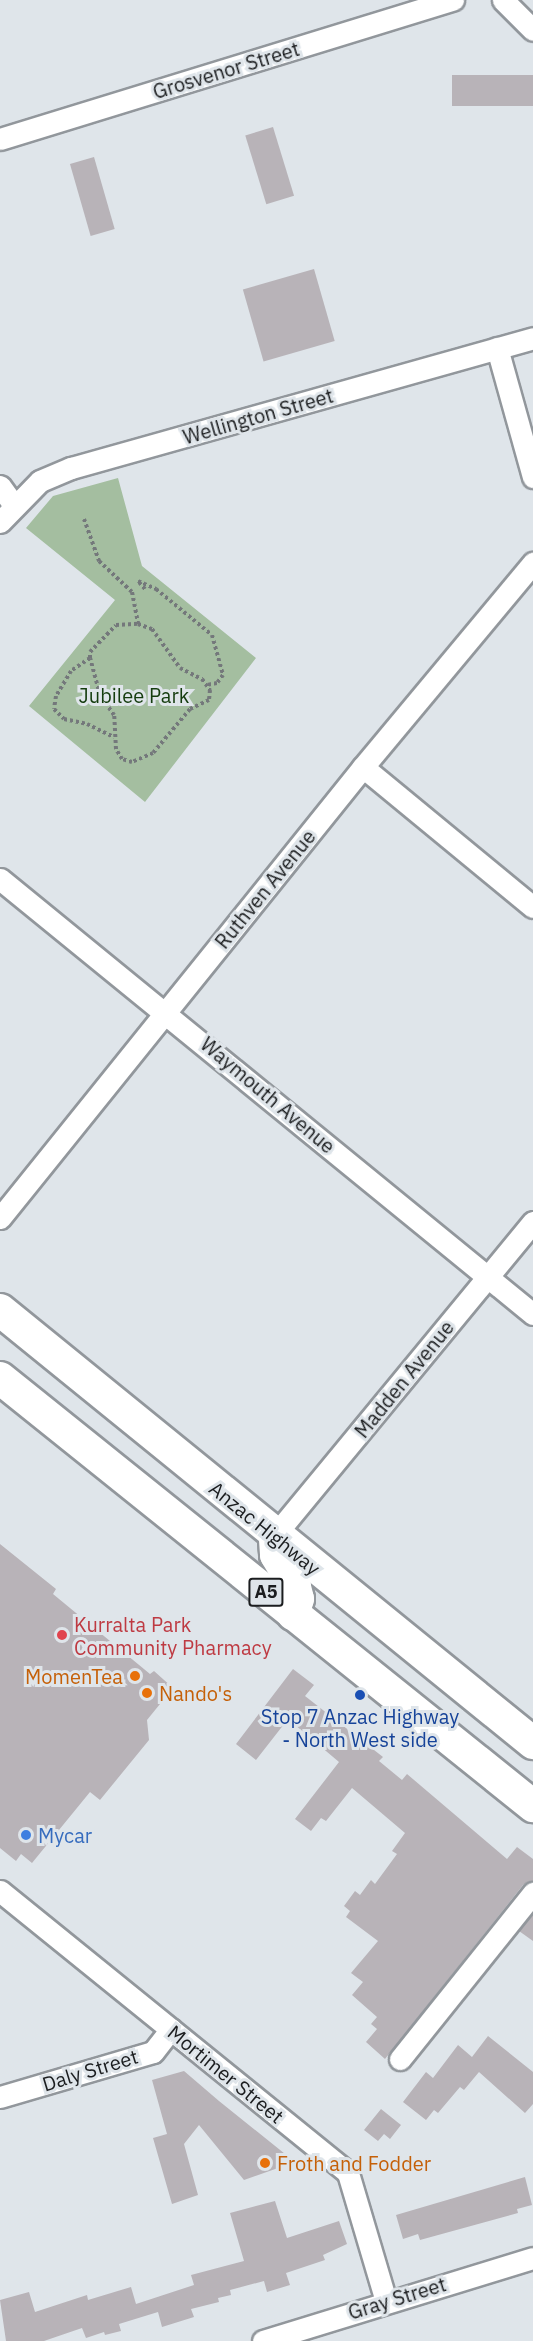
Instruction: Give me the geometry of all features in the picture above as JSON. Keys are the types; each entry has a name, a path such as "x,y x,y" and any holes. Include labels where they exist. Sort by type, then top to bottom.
{"highway":[{"name":"Anzac Highway","path":"0,1310 274,1536 533,1743"},
{"name":"A5","path":"0,1378 533,1806"},
{"path":"274,1536 276,1555 295,1587 298,1599 293,1614"},
{"path":"475,1759 465,1719 480,1702"}],"street":[{"name":"Grosvenor Street","path":"0,139 453,0"},
{"path":"502,0 533,30"},
{"name":"Wellington Street","path":"0,522 14,505 40,482 71,468 533,338"},
{"path":"497,348 533,477"},
{"path":"0,486 14,505"},
{"name":"Ruthven Avenue","path":"0,1218 363,766 533,563"},
{"path":"363,766 533,907"},
{"name":"Waymouth Avenue","path":"0,879 167,1011 533,1314"},
{"name":"Madden Avenue","path":"274,1536 533,1221"},
{"name":"Mortimer Street","path":"0,1891 348,2173 386,2301"},
{"path":"400,2059 533,1893"},
{"name":"Daly Street","path":"0,2097 153,2052 171,2029"},
{"name":"Gray Street","path":"263,2341 287,2338 386,2301 533,2258"}],"path":[{"path":"84,519 99,561 132,592 138,624"},
{"path":"144,590 138,582 156,589 212,635 223,675 217,683 207,685"},
{"path":"138,624 152,629 180,668 207,685 211,695 144,759 132,762 122,759 114,737 114,715 100,695 90,652 116,625 138,624"},
{"path":"90,658 71,671 56,696 54,709 64,719 87,724 114,737"}],"green space":[{"name":"Jubilee Park","path":"118,478 142,566 256,658 145,802 29,706 115,600 26,528 53,496"}],"building":[{"path":"452,75 533,75 533,106 452,106"},
{"path":"273,127 294,196 266,204 245,135"},
{"path":"94,157 115,229 91,236 70,164"},
{"path":"314,269 335,341 264,361 243,289"},
{"path":"0,1544 56,1589 53,1594 150,1674 154,1671 173,1688 147,1720 149,1740 100,1800 90,1792 32,1863 21,1854 16,1861 0,1848"},
{"path":"293,1669 314,1685 305,1696 383,1757 379,1761 402,1780 407,1774 507,1859 517,1847 533,1859 533,1881 523,1885 385,2059 366,2042 377,2029 371,2024 377,2017 352,1995 363,1982 351,1973 378,1941 346,1917 350,1911 344,1906 355,1891 360,1895 371,1880 375,1884 397,1854 392,1851 405,1833 352,1788 326,1821 321,1818 311,1831 295,1819 339,1762 288,1719 256,1760 236,1744"},
{"path":"533,1913 533,1941 519,1931"},
{"path":"488,2036 533,2072 533,2104 525,2113 479,2072 464,2090 460,2087 438,2113 434,2110 426,2120 403,2102 426,2072 433,2078 458,2045 472,2057"},
{"path":"184,2071 295,2162 244,2180 199,2125 184,2144 198,2195 172,2204 153,2138 167,2134 152,2080"},
{"path":"381,2109 401,2125 390,2139 384,2134 378,2141 364,2130"},
{"path":"525,2177 532,2205 517,2209 518,2213 420,2240 418,2234 403,2239 396,2215"},
{"path":"275,2201 287,2238 339,2221 347,2244 323,2255 325,2260 286,2273 290,2285 267,2292 264,2281 230,2290 231,2295 218,2298 219,2302 191,2309 194,2317 162,2327 158,2312 119,2324 121,2331 105,2335 104,2332 86,2338 82,2328 44,2341 6,2341 0,2300 29,2292 35,2312 87,2295 88,2300 131,2287 136,2304 194,2285 191,2275 244,2261 230,2213"}],"place":[{"name":"Kurralta Park Community Pharmacy","path":"62,1635"},
{"name":"MomenTea","path":"135,1676"},
{"name":"Nando's","path":"147,1693"},
{"name":"Stop 7 Anzac Highway - North West side","path":"360,1695"},
{"name":"Mycar","path":"26,1835"},
{"name":"Froth and Fodder","path":"265,2163"}]}
